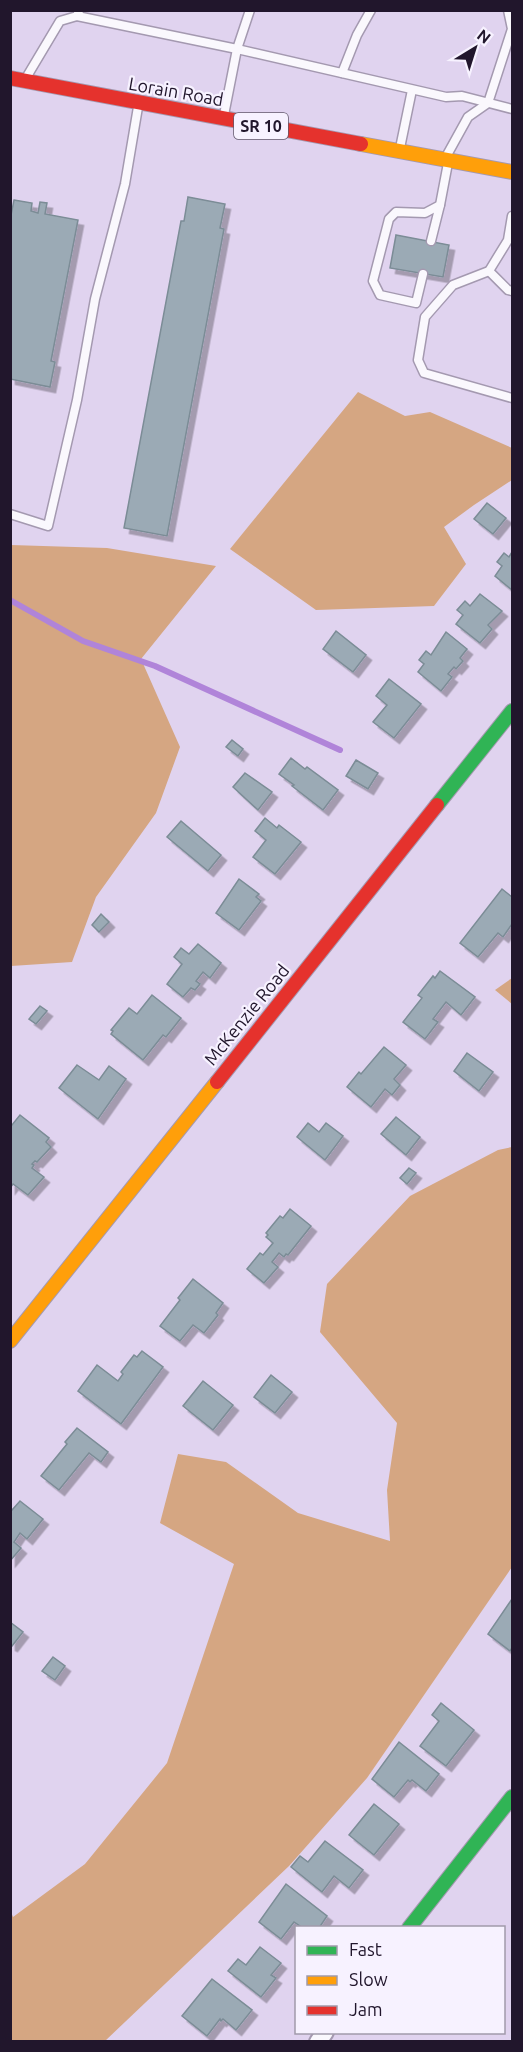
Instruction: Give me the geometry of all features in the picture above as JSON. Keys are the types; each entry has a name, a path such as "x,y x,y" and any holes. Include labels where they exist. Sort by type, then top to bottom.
{"street":[{"name":"Lorain Road","path":"17,80 513,172"},
{"name":"McKenzie Road","path":"10,1341 513,711"},
{"path":"411,1926 513,1797"}],"lane":[{"path":"224,119 237,49 250,10"},
{"path":"342,73 357,35 371,10"},
{"path":"431,241 440,205 447,160 468,117 488,103 512,29 508,10"},
{"path":"17,80 60,21 78,13 446,98 462,96 513,109"},
{"path":"400,151 412,90"},
{"path":"10,514 48,526 75,410 94,299 125,184 138,103"},
{"path":"423,274 416,303 380,295 373,281 389,219 396,212 425,213 440,205"},
{"path":"513,216 510,241 489,271 453,285 425,317 418,360 423,373 513,398"},
{"path":"489,271 508,290 513,291"}],"shaded area":[{"path":"358,392 405,416 430,412 512,448 512,480 444,527 466,564 434,606 316,610 230,549"},
{"path":"11,545 107,548 216,566 141,659 180,747 156,813 96,897 72,962 11,966"},
{"path":"512,978 512,1004 495,990"},
{"path":"512,1147 512,1567 367,1778 289,1866 105,2041 11,2041 11,1912 13,1917 85,1864 167,1763 234,1564 160,1523 178,1454 226,1462 298,1513 390,1541 387,1490 397,1423 320,1332 327,1284 410,1196 498,1150"}],"building":[{"path":"188,197 225,204 220,228 224,229 167,536 124,528 181,221 184,221"},
{"path":"14,200 32,203 31,211 38,213 40,202 47,203 45,214 78,220 51,361 55,362 50,387 10,379 10,220"},
{"path":"396,235 449,245 443,277 390,268"},
{"path":"487,503 506,518 493,534 474,519"},
{"path":"512,552 512,590 495,576 502,566 497,562 504,553 509,557"},
{"path":"480,594 502,611 488,625 492,629 480,643 456,624 463,615 457,610 465,601 470,606"},
{"path":"336,631 366,655 353,672 323,649"},
{"path":"446,632 467,649 460,658 463,661 448,674 452,677 441,691 418,672 424,664 419,660 426,651 431,655"},
{"path":"389,679 421,704 394,738 373,722 387,705 376,696"},
{"path":"232,740 243,749 238,756 226,747"},
{"path":"291,758 338,790 323,810 279,774"},
{"path":"356,760 378,773 368,789 346,776"},
{"path":"245,773 272,792 258,810 233,787"},
{"path":"265,818 277,828 279,825 301,842 275,874 253,857 266,840 255,831"},
{"path":"181,821 221,855 208,871 167,837"},
{"path":"239,879 259,894 256,897 261,901 239,930 216,913"},
{"path":"502,889 512,897 512,924 503,937 498,933 478,957 460,943"},
{"path":"101,914 109,922 99,932 92,925"},
{"path":"198,944 221,963 210,978 203,972 196,981 200,984 195,990 191,988 183,997 167,984 182,964 174,957 181,948 189,954"},
{"path":"440,971 475,997 461,1015 446,1002 433,1019 438,1022 425,1039 403,1022 422,998 418,995"},
{"path":"152,995 181,1018 166,1037 163,1035 143,1060 111,1034 113,1031 111,1030 129,1008 137,1014"},
{"path":"40,1006 47,1011 36,1024 29,1019"},
{"path":"384,1047 406,1065 394,1079 400,1085 392,1095 385,1089 371,1107 347,1087"},
{"path":"467,1053 493,1072 479,1091 454,1071"},
{"path":"77,1065 99,1080 109,1066 126,1079 98,1119 59,1088"},
{"path":"20,1115 49,1138 46,1142 51,1147 37,1162 32,1164 34,1165 32,1168 44,1177 28,1195 13,1184 10,1188 10,1123 12,1125"},
{"path":"396,1117 420,1137 406,1155 381,1134"},
{"path":"308,1123 319,1132 326,1123 343,1136 325,1160 297,1137"},
{"path":"409,1168 416,1173 407,1184 400,1178"},
{"path":"290,1209 311,1226 288,1255 284,1257 279,1253 272,1262 278,1267 264,1283 247,1269 260,1253 263,1255 273,1243 266,1237 268,1235 266,1233 280,1216 283,1218"},
{"path":"193,1279 223,1303 216,1313 218,1315 204,1333 193,1325 180,1341 160,1326"},
{"path":"142,1351 163,1367 121,1424 78,1391 97,1365 118,1381 123,1374 121,1372 134,1355 137,1357"},
{"path":"271,1375 292,1392 275,1413 254,1397"},
{"path":"203,1381 233,1405 213,1430 183,1406"},
{"path":"77,1428 108,1452 101,1462 89,1453 59,1490 41,1476"},
{"path":"20,1501 43,1519 27,1539 20,1533 14,1542 21,1548 10,1561 10,1509 12,1510"},
{"path":"512,1599 512,1648 510,1651 488,1634"},
{"path":"10,1622 23,1632 12,1646 10,1645"},
{"path":"53,1657 65,1666 55,1680 42,1671"},
{"path":"441,1703 474,1730 446,1766 420,1746 439,1721 432,1715"},
{"path":"399,1742 439,1774 426,1791 412,1780 410,1782 408,1780 394,1797 372,1779"},
{"path":"374,1804 399,1824 374,1855 349,1835"},
{"path":"325,1841 363,1870 349,1888 334,1876 322,1892 291,1867 300,1856 308,1862"},
{"path":"286,1884 327,1916 320,1926 300,1926 294,1922 281,1939 259,1922"},
{"path":"260,1947 281,1963 271,1975 276,1978 261,1997 228,1971 238,1959 246,1965"},
{"path":"212,1979 252,2010 236,2030 220,2019 207,2036 182,2016"}],"waterway":[{"path":"10,600 83,641 155,666 340,750"}],"traffic: fast":[{"path":"437,805 512,711"},
{"path":"411,1926 512,1797"}],"traffic: slow":[{"path":"361,144 512,172"},
{"path":"10,1341 217,1082"}],"traffic: jam":[{"path":"10,78 361,144"},
{"path":"217,1082 437,805"}]}
